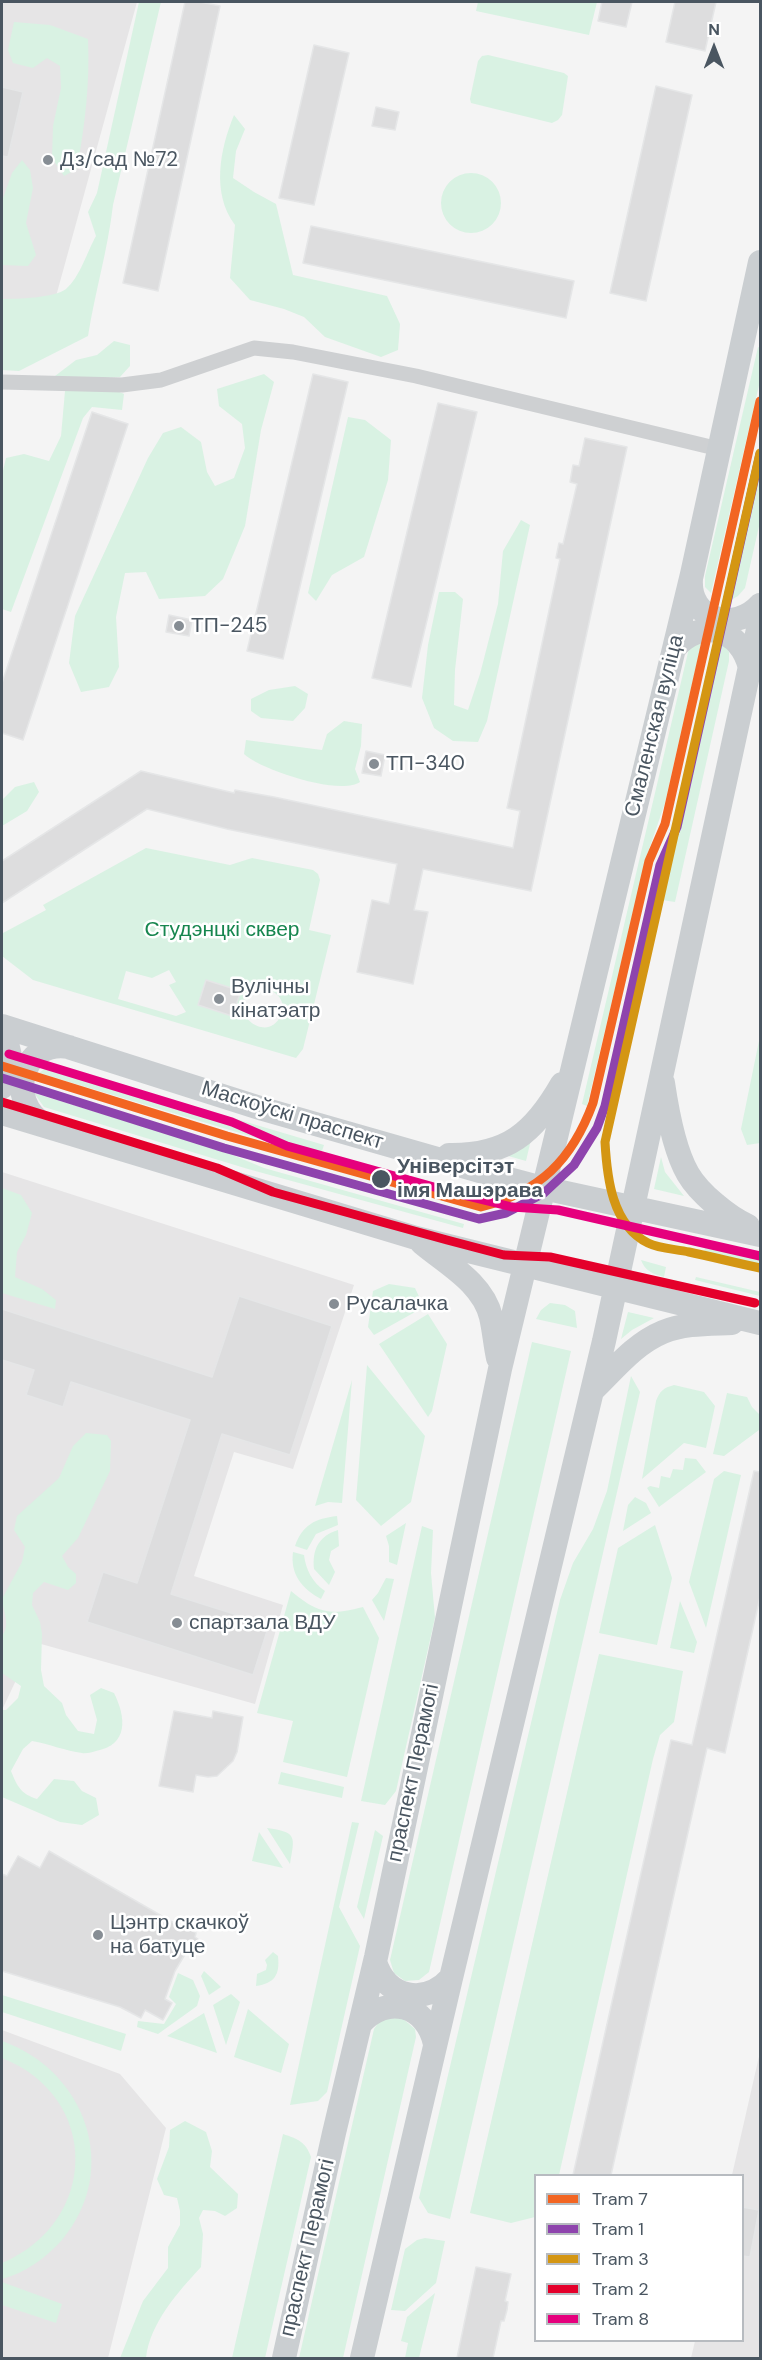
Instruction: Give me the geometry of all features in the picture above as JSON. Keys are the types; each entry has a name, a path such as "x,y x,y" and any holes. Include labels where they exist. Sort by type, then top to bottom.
{"main road":[{"name":"Смаленская вуліца","path":"543,1188 692,574 760,262"},
{"path":"692,574 691,584 698,605 715,618 735,620 745,617 760,605"},
{"path":"362,2358 592,1391 760,620"},
{"path":"674,649 687,636 695,632 713,630 731,636 738,643 744,650 750,668"},
{"name":"Маскоўскі праспект","path":"2,1026 263,1109 543,1188 760,1233"},
{"path":"2,1034 10,1052 11,1063 2,1087"},
{"path":"52,1128 36,1120 24,1105 22,1077 31,1060 47,1050 75,1048"},
{"path":"423,1154 473,1155 510,1143 537,1121 573,1065"},
{"path":"661,1072 666,1106 678,1150 688,1174 707,1196 734,1220 760,1233"},
{"path":"2,1113 416,1238 759,1322"},
{"name":"праспект Перамогі","path":"284,2358 375,1962 500,1369 543,1188"},
{"path":"416,1238 475,1286 485,1300 491,1315 500,1369"},
{"path":"592,1391 636,1349 664,1332 683,1327 759,1322"},
{"path":"375,1962 378,1971 389,1986 405,1994 415,1995 435,1991 451,1978"},
{"path":"360,2024 374,2011 392,2006 402,2007 421,2016 433,2034 435,2044"}],"street":[{"path":"2,382 122,385 161,380 254,348 416,376 719,449"}],"shaded area":[{"name":"Дз/сад №72","path":"2,2 137,2 47,329 2,318"},
{"path":"2,1172 354,1285 293,1469 234,1452 194,1576 283,1605 255,1704 34,1642 2,1710"},
{"path":"2,2030 120,2074 166,2128 108,2358 2,2358"},
{"path":"760,2052 760,2358 691,2358 695,2342 744,2342 744,2174 732,2174"}],"green space":[{"path":"139,2 161,2 113,205 88,336 19,371 2,370 2,299 45,296 66,289 79,271 96,236 88,212 97,193"},
{"path":"478,2 597,2 589,35 476,11"},
{"path":"14,22 50,25 88,39 86,104 77,169 64,176 52,158 53,126 61,88 60,66 47,58 33,68 13,63 8,50"},
{"path":"488,55 564,73 568,76 562,115 558,120 552,123 471,103 478,61 482,56"},
{"path":"234,115 245,129 236,151 233,178 276,204 293,275 387,296 400,324 398,350 381,357 325,337 304,317 250,300 230,278 235,225 227,212 223,199 220,171 225,142"},
{"path":"22,160 30,170 33,188 26,223 36,255 28,266 2,265 2,201 12,173"},
{"path":"465,173 477,173 488,178 496,186 501,203 499,215 488,228 477,233 465,233 454,228 446,220 441,209 441,197 446,186 454,178"},
{"path":"114,341 130,345 130,366 120,377 59,381 55,376 76,360 97,355"},
{"path":"758,347 760,348 760,381 711,593 705,587 705,576"},
{"path":"264,374 274,382 261,430 245,526 223,579 205,596 159,599 146,572 125,573 116,617 119,667 109,687 81,692 69,663 75,616 148,458 163,433 181,427 201,442 207,472 215,486 234,478 245,448 242,424 219,406 217,389"},
{"path":"115,390 124,394 122,410 92,407 83,418 11,612 2,609 2,475 6,458 24,454 49,461 61,436 65,391"},
{"path":"348,417 365,420 391,440 388,480 364,557 332,575 316,601 308,593"},
{"path":"760,473 760,522 745,588 731,600"},
{"path":"521,520 530,525 487,721 478,742 453,741 434,728 422,698 428,645 439,592 455,592 463,599 455,670 454,705 468,710 498,604 503,551"},
{"path":"703,636 665,803 646,858 587,1106 582,1104 689,648"},
{"path":"722,640 729,652 729,661 675,902 662,900"},
{"path":"295,686 308,694 305,708 293,721 261,718 251,711 251,699 269,690"},
{"path":"344,721 362,724 361,746 355,769 360,782 336,786 319,784 283,774 244,754 246,740 322,750 327,734"},
{"path":"34,782 39,792 27,811 2,826 2,800 15,787"},
{"name":"Студэнцкі сквер","path":"146,848 230,865 252,858 313,870 318,874 320,880 309,930 331,935 303,1049 296,1058 33,980 2,956 2,932 46,910 43,905","holes":["169,970 176,982 169,985 186,1012 176,1016 118,999 126,971 152,978","259,988 274,992 281,999 283,1009 274,1024 265,1027 257,1026 244,1013 243,1004 248,995"]},
{"path":"760,1036 760,1143 747,1145 741,1129"},
{"path":"57,1066 324,1145 320,1157 39,1073 47,1067"},
{"path":"34,1093 223,1151 264,1168 464,1224 463,1228 248,1169 44,1107"},
{"path":"533,1131 526,1161 501,1154"},
{"path":"661,1157 665,1172 684,1196 654,1189"},
{"path":"2,1188 21,1195 32,1213 26,1235 17,1252 15,1277 42,1289 56,1300 55,1309 2,1293"},
{"path":"706,1243 760,1255 760,1265 704,1252"},
{"path":"641,1260 666,1267 664,1277 650,1272"},
{"path":"696,1277 760,1292 760,1296 695,1280"},
{"path":"389,1284 415,1288 424,1307 374,1335 368,1327 373,1291"},
{"path":"550,1303 565,1305 575,1311 577,1328 536,1319 541,1310"},
{"path":"628,1312 654,1318 621,1339"},
{"path":"428,1314 447,1344 432,1411 428,1417 379,1344"},
{"path":"532,1342 571,1351 429,1972 419,1980 405,1981 394,1973 390,1960"},
{"path":"367,1365 425,1436 411,1502 381,1526 356,1500"},
{"path":"631,1376 640,1392 450,2219 428,2213 419,2198 560,1600 573,1563 593,1529 607,1491"},
{"path":"352,1380 342,1503 328,1502 315,1506"},
{"path":"674,1385 704,1392 715,1406 706,1448 684,1443 642,1479 656,1401 662,1390"},
{"path":"727,1393 747,1397 752,1407 760,1415 759,1430 724,1456 713,1454"},
{"path":"86,1433 107,1435 111,1441 110,1471 78,1538 62,1556 68,1567 76,1574 76,1583 68,1590 44,1582 33,1593 32,1605 40,1622 42,1634 41,1670 44,1686 62,1703 66,1715 78,1731 94,1734 97,1720 90,1695 101,1688 114,1693 121,1711 122,1729 114,1743 107,1748 88,1753 70,1751 32,1741 23,1749 11,1771 20,1789 37,1799 54,1779 74,1781 82,1791 96,1798 99,1815 82,1825 60,1822 2,1797 2,1710 6,1710 18,1698 21,1686 2,1673 2,1636 6,1623 2,1599 22,1562 25,1547 14,1530 17,1516 59,1478 73,1446"},
{"path":"685,1458 696,1459 706,1472 659,1507 647,1488 650,1486 659,1488 661,1476 670,1478 673,1469 683,1470"},
{"path":"724,1471 741,1475 706,1628 689,1582 714,1479"},
{"path":"635,1497 646,1503 651,1513 623,1531 628,1505"},
{"path":"337,1516 338,1525 316,1534 307,1550 295,1546 302,1532 311,1524"},
{"path":"406,1523 397,1565 389,1562 389,1546 386,1536"},
{"path":"655,1525 672,1578 657,1645 599,1633 618,1548"},
{"path":"422,1526 433,1530 431,1573 435,1618 396,1791 385,1805 361,1801"},
{"path":"338,1530 339,1546 331,1551 329,1560 335,1572 329,1585 314,1569 314,1555 318,1544 326,1536"},
{"path":"293,1552 304,1555 310,1575 325,1591 321,1599 308,1591 299,1580 293,1567"},
{"path":"386,1578 394,1579 384,1621 372,1600"},
{"path":"291,1591 324,1611 333,1612 363,1607 379,1638 347,1777 283,1762 293,1721 257,1713"},
{"path":"680,1601 697,1642 694,1653 670,1648"},
{"path":"599,1654 683,1671 674,1722 660,1735 653,1759 559,2174 534,2174 534,2217 511,2223 470,2213"},
{"path":"281,1772 344,1787 342,1798 278,1784"},
{"path":"352,1822 359,1823 339,1907 360,1946 327,2092 318,2101 290,2105"},
{"path":"267,1828 284,1831 292,1837 290,1864"},
{"path":"375,1830 383,1836 364,1919 357,1907"},
{"path":"259,1832 283,1868 252,1861"},
{"path":"273,1952 278,1956 275,1977 268,1983 256,1986 257,1974 266,1970 265,1960"},
{"path":"204,1971 221,1987 209,1995 201,1976"},
{"path":"178,1973 193,1980 200,1996 197,2006 158,2034 137,2027 138,2021 164,2024 176,2004 169,1997"},
{"path":"231,1994 240,2002 226,2045 213,2005"},
{"path":"2,1995 126,2034 121,2051 2,2012"},
{"path":"248,2009 289,2044 281,2073 234,2057"},
{"path":"204,2013 217,2053 167,2036"},
{"path":"401,2017 415,2029 416,2037 343,2358 299,2358 374,2029 380,2020"},
{"path":"2,2041 31,2055 55,2074 73,2098 86,2125 91,2153 90,2183 80,2212 62,2240 35,2264 2,2279 2,2263 34,2244 57,2219 71,2190 76,2160 71,2129 57,2101 34,2076 2,2058"},
{"path":"185,2121 206,2132 212,2151 210,2167 238,2194 237,2208 225,2216 215,2211 203,2210 199,2218 203,2234 201,2267 159,2320 146,2358 120,2358 143,2301 168,2268 168,2247 180,2225 177,2198 164,2195 157,2179 169,2147 170,2130"},
{"path":"283,2134 301,2142 311,2157 265,2358 232,2358"},
{"path":"425,2238 445,2241 436,2283 405,2311 391,2310 405,2249 417,2240"},
{"path":"2,2282 62,2304 56,2323 2,2305"},
{"path":"435,2293 419,2358 405,2358 408,2343 401,2341 407,2317"}],"building":[{"path":"185,2 220,6 158,291 123,283"},
{"path":"602,2 632,2 626,27 598,21"},
{"path":"675,2 716,2 705,51 666,42"},
{"path":"314,45 349,53 314,205 279,198"},
{"path":"656,86 692,95 646,301 610,293"},
{"path":"2,87 23,92 8,157 2,156"},
{"path":"376,107 399,112 395,130 372,126"},
{"path":"311,226 574,281 566,318 303,263"},
{"path":"313,374 348,382 283,659 247,651"},
{"path":"438,403 477,412 411,687 372,678"},
{"path":"92,412 128,424 23,740 2,733 2,683"},
{"path":"585,438 627,447 531,891 423,869 414,910 428,912 413,984 357,972 372,900 389,904 397,864 227,829 147,809 2,903 2,861 141,771 234,793 235,790 274,797 513,848 520,811 507,808 560,559 556,558 559,543 563,544 577,484 570,482 573,465 579,466"},
{"name":"ТП-245","path":"169,615 192,620 189,636 166,632"},
{"name":"ТП-340","path":"366,751 385,755 381,776 362,773"},
{"name":"Вулічны кінатэатр","path":"206,980 241,991 232,1016 198,1005"},
{"path":"239,1296 332,1326 290,1455 222,1434 171,1594 269,1625 253,1675 87,1622 103,1572 137,1583 190,1420 71,1382 63,1407 26,1395 34,1370 2,1360 2,1309 212,1377"},
{"path":"754,1471 760,1472 760,1597 725,1753 707,1748 611,2174 573,2174 671,1740 692,1745"},
{"path":"174,1711 212,1718 213,1711 243,1717 237,1752 233,1761 217,1776 196,1775 193,1792 159,1786"},
{"name":"Цэнтр скачкоў на батуце","path":"49,1851 181,1927 183,1925 196,1933 195,1937 198,1939 191,1953 187,1951 175,1971 165,1999 172,2003 163,2020 145,2010 141,2018 120,2007 2,1971 2,1874 7,1876 18,1856 40,1868"},
{"path":"744,2207 759,2210 750,2257 744,2256"},
{"path":"476,2267 511,2274 505,2301 508,2302 507,2310 504,2321 501,2321 493,2358 457,2358"}],"tram line":[{"name":"7","path":"2,1066 227,1136 481,1207 502,1201 520,1192 537,1183 551,1171 575,1141 593,1103 649,861 665,824 760,401"},
{"name":"3","path":"760,453 605,1142 614,1199 626,1225 636,1235 658,1247 760,1268"},
{"name":"1","path":"2,1078 224,1148 479,1219 506,1213 544,1193 574,1165 597,1128 605,1106 660,865 677,827 760,454"},
{"name":"8","path":"9,1054 232,1122 287,1146 459,1194 512,1207 558,1210 760,1256"},
{"name":"2","path":"2,1102 217,1168 273,1192 447,1240 504,1255 550,1257 755,1303"}],"place":[{"name":"Дз/сад №72","path":"48,160"},
{"name":"ТП-245","path":"179,626"},
{"name":"ТП-340","path":"374,764"},
{"name":"Вулічны кінатэатр","path":"219,999"},
{"name":"Універсітэт імя Машэрава","path":"381,1179"},
{"name":"Русалачка","path":"334,1304"},
{"name":"спартзала ВДУ","path":"177,1623"},
{"name":"Цэнтр скачкоў на батуце","path":"98,1935"}]}
